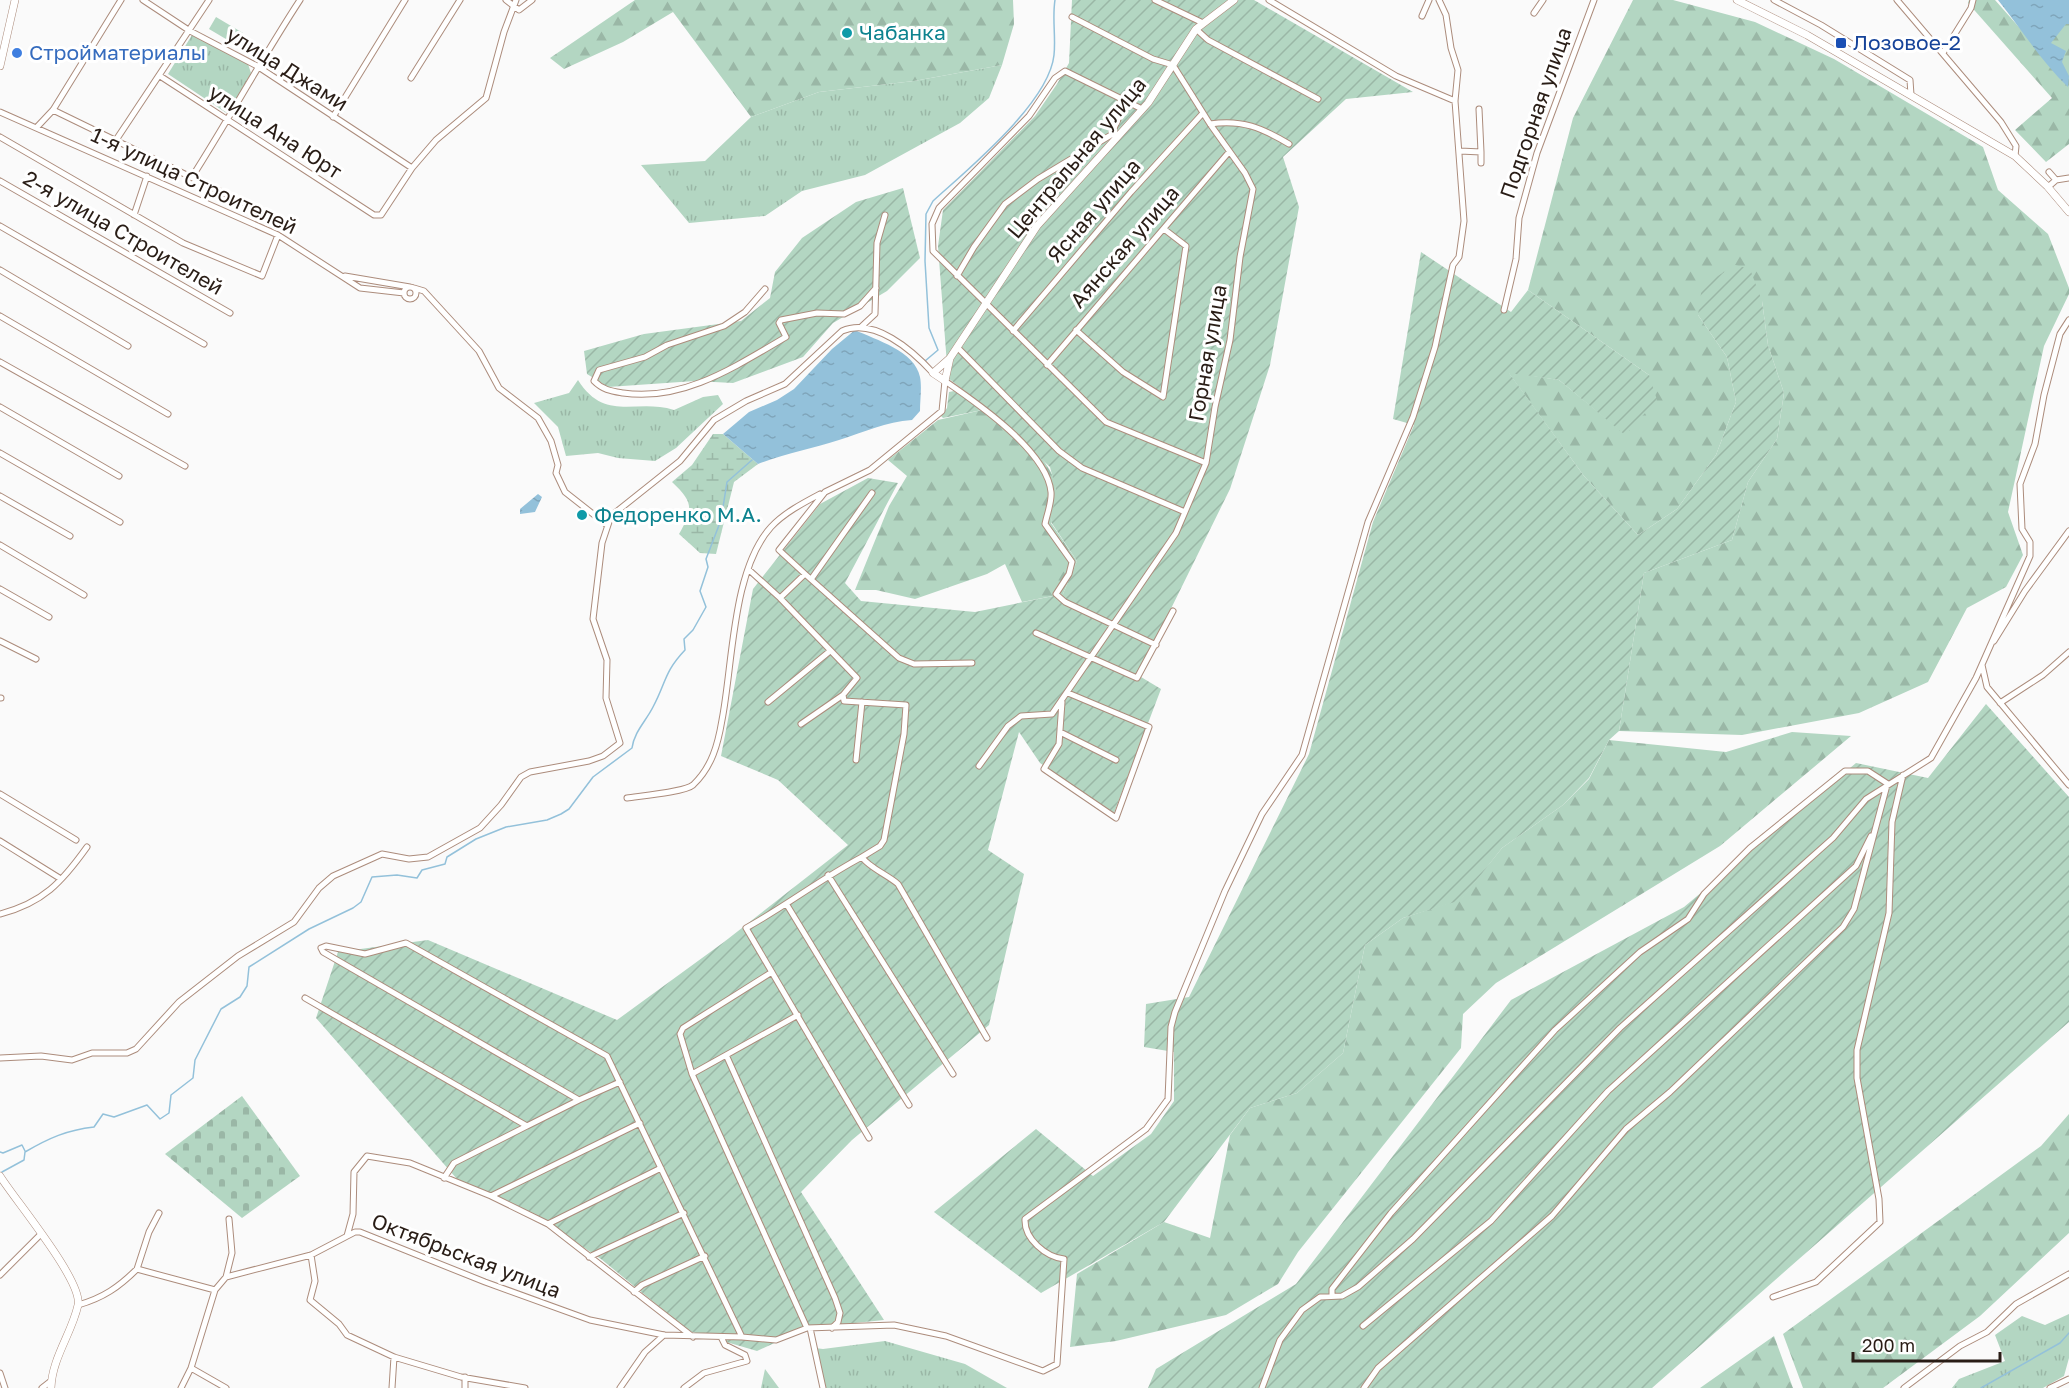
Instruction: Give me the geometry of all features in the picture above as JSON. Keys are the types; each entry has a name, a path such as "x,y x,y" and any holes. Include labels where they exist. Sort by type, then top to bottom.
{"main road":[{"path":"0,66 15,0"},
{"name":"Центральная улица","path":"945,381 950,358 987,306 1037,226 1142,109 1196,29 1234,0"},
{"path":"1737,0 1808,35 2015,156 2069,212"},
{"path":"945,381 933,373 950,358"},
{"path":"0,1176 69,1276 78,1297 78,1305 51,1384"}],"street":[{"path":"37,127 53,110 121,0"},
{"name":"улица Джами","path":"143,0 190,31 257,66 412,168"},
{"path":"117,140 209,0"},
{"path":"192,177 227,122 257,66 300,0"},
{"path":"333,117 405,0"},
{"path":"411,78 460,0"},
{"path":"506,0 515,3 519,10 532,0"},
{"path":"1155,0 1203,23"},
{"path":"1269,0 1396,76 1455,101"},
{"path":"1422,16 1429,0"},
{"path":"809,1328 894,1325 946,1336 1043,1371 1057,1364 1064,1259 1048,1256 1040,1248 1025,1229 1025,1219 1146,1129 1168,1099 1171,1027 1174,1012 1225,891 1262,814 1302,755 1368,522 1413,417 1435,347 1453,265 1459,257 1464,221 1455,101 1458,70 1451,48 1446,15 1439,0"},
{"name":"Подгорная улица","path":"1534,13 1542,0"},
{"name":"Подгорная улица","path":"1504,310 1516,259 1519,218 1537,153 1594,0"},
{"path":"1774,0 1821,25 1910,80 1911,95"},
{"path":"1897,0 2001,122 2016,146 2015,156"},
{"path":"1943,53 1971,8 1973,0"},
{"path":"412,168 436,140 486,98 504,32 515,3"},
{"path":"1072,17 1154,59 1173,65"},
{"path":"1196,29 1208,40 1318,99"},
{"name":"Горная улица","path":"1112,625 1160,556 1185,512 1206,463 1215,407 1230,340 1240,257 1253,189 1245,173 1210,124 1173,65"},
{"path":"1142,109 1065,71 1055,78 1029,116 939,208 932,224 933,251 1106,422 1206,463"},
{"name":"улица Ана Юрт","path":"160,76 227,122 374,215 381,215 412,168"},
{"path":"1479,109 1481,164"},
{"path":"53,110 271,216"},
{"name":"1-я улица Строителей","path":"0,112 278,235 360,288 404,294 408,298 414,298"},
{"name":"Ясная улица","path":"1013,331 1131,192 1203,113"},
{"path":"1111,135 1119,117"},
{"path":"1210,124 1247,123 1289,144"},
{"path":"957,276 974,247 1005,204 1038,178 1111,135 1120,134"},
{"path":"0,137 183,243 262,276 278,235"},
{"path":"1460,151 1481,153"},
{"name":"Аянская улица","path":"1047,364 1229,152"},
{"path":"2049,172 2056,180"},
{"path":"134,215 147,176"},
{"path":"2048,188 2056,180 2069,178"},
{"name":"2-я улица Строителей","path":"0,181 230,314"},
{"path":"600,520 611,516 680,461 714,420 746,400 784,384 842,331 862,326 875,314 877,243 885,215"},
{"path":"0,226 204,345"},
{"path":"1076,330 1124,372 1164,397 1186,246 1164,229"},
{"path":"0,270 128,346"},
{"path":"333,270 356,279 412,287 424,291 479,351 500,388 538,418 551,441 558,465 556,473 565,492 600,520 606,529"},
{"path":"404,294 412,287"},
{"path":"412,287 417,293 414,298"},
{"path":"765,289 745,312 724,326 667,345 645,357 599,370 594,381 607,390 632,394 662,393 698,385 786,336 779,323 781,320 818,314 844,314 860,306 876,288"},
{"path":"414,298 424,291"},
{"path":"0,316 168,414"},
{"path":"1262,1388 1280,1340 1302,1310 1320,1297 1342,1296 1358,1287 1413,1239 1620,1028 1833,838 1866,799 1931,758 1982,664 2030,556 2030,542 2022,529 2020,484 2035,444 2044,395 2060,334 2069,321"},
{"path":"862,326 922,360 933,373"},
{"path":"958,348 1059,451 1082,468 1185,512"},
{"path":"0,362 185,466"},
{"path":"627,798 667,791 680,792 692,786 717,752 730,677 735,620 748,569 770,528 781,518 825,492 870,470 942,411 945,381 977,403 1028,450 1046,471 1052,494 1045,524 1072,562 1069,574 1056,594 1065,602 1156,645"},
{"path":"0,406 119,476"},
{"path":"0,453 120,522"},
{"path":"825,492 779,550 898,658 914,664 972,663"},
{"path":"812,578 872,493"},
{"path":"0,496 70,536"},
{"path":"0,1058 41,1056 72,1060 92,1053 127,1053 135,1048 179,1002 229,963 294,922 319,888 333,876 382,854 409,859 428,857 480,828 501,805 521,777 530,772 589,761 603,756 620,743 606,698 607,660 593,619 606,529 611,516"},
{"path":"1988,650 2025,591 2069,531"},
{"path":"0,545 84,594"},
{"path":"748,569 780,598 857,678 843,695 801,724"},
{"path":"780,598 805,574"},
{"path":"0,589 49,617"},
{"path":"1036,633 1137,678 1173,611"},
{"path":"979,766 1008,726 1021,716 1052,714 1112,625"},
{"path":"0,641 36,659"},
{"path":"768,702 830,651"},
{"path":"2000,703 2043,675 2069,652"},
{"path":"1982,664 1987,687 2069,785"},
{"path":"1062,701 1059,744 1044,769 1116,818 1149,727 1068,693"},
{"path":"843,695 844,701 906,705 904,734 884,840 880,846 828,875 788,905 746,928 869,1138"},
{"path":"856,760 862,702"},
{"path":"1060,732 1116,760"},
{"path":"1332,1295 1332,1289 1391,1213 1555,1030 1640,952 1688,919 1704,894 1750,848 1845,771 1868,771 1888,784"},
{"path":"1773,1297 1816,1282 1880,1222 1880,1199 1857,1078 1857,1050 1889,913 1893,822 1903,775"},
{"path":"1364,1388 1378,1368 1552,1216 1626,1129 1670,1092 1843,927 1854,909 1888,784"},
{"path":"0,794 76,840"},
{"path":"1363,1326 1491,1221 1608,1091 1856,866 1874,832"},
{"path":"0,841 61,879"},
{"path":"0,914 26,907 61,879 87,847"},
{"path":"862,857 898,884 987,1038"},
{"path":"828,875 953,1074"},
{"path":"788,905 909,1106"},
{"path":"579,1100 323,952 321,948 326,946 365,954 406,943 606,1056 743,1337"},
{"path":"772,972 683,1028 681,1041 692,1074 809,1328 823,1388"},
{"path":"305,999 527,1126"},
{"path":"692,1074 727,1057 798,1015"},
{"path":"727,1057 835,1298 840,1313 838,1322 832,1328"},
{"path":"444,1178 454,1163 579,1100 620,1082"},
{"path":"491,1196 640,1124"},
{"path":"347,1236 353,1214 354,1172 367,1156 410,1163 491,1196 548,1224 693,1337"},
{"path":"548,1224 661,1168"},
{"path":"589,1257 684,1212"},
{"path":"78,1305 97,1300 116,1289 138,1269 149,1232 159,1213"},
{"path":"181,1388 191,1368 215,1290 226,1277 232,1253 229,1219"},
{"name":"Октябрьская улица","path":"226,1277 311,1255 347,1236 360,1232 485,1282 590,1320 664,1335 722,1339 743,1337 776,1340 809,1328"},
{"path":"0,1275 40,1235"},
{"path":"311,1255 315,1281 310,1300 339,1324 347,1335 393,1357 465,1377 525,1388"},
{"path":"634,1292 642,1285 705,1256"},
{"path":"138,1269 215,1290"},
{"path":"1904,1388 1960,1346 1987,1332 2016,1304 2069,1274"},
{"path":"647,1331 651,1336 651,1347"},
{"path":"620,1388 633,1366 664,1335"},
{"path":"684,1388 704,1373 747,1360 745,1355 725,1345 722,1339"},
{"path":"392,1388 393,1357"},
{"path":"191,1368 226,1388"},
{"path":"0,1373 5,1388"},
{"path":"465,1377 465,1388"},
{"path":"2050,1388 2069,1379"},
{"path":"42,1388 51,1384"}],"green space":[{"path":"635,0 1013,0 1014,24 1002,65 914,81 819,92 751,117 673,12 623,42 564,69 550,58"},
{"path":"1072,0 1254,0 1413,92 1346,99 1283,157 1299,207 1270,365 1230,489 1156,639 1136,674 1161,689 1114,813 1040,763 1019,732 988,850 1024,874 989,1025 852,1140 801,1192 884,1320 807,1328 757,1351 689,1331 601,1259 548,1224 457,1179 316,1018 338,952 428,940 617,1020 724,942 848,845 778,780 721,756 753,589 820,504 868,478 898,483 845,583 861,601 975,612 1063,594 1077,561 1051,522 1056,490 1050,467 989,410 948,378 938,246 943,210 1035,116 1069,63"},
{"path":"1633,0 1673,0 1755,22 1834,59 1983,147 1998,190 2048,234 2069,288 2069,294 2044,346 2008,512 2023,555 2006,587 1967,608 1928,682 1859,713 1742,735 1619,731 1644,573 1732,540 1748,482 1777,439 1784,393 1768,345 1762,301 1698,315 1727,357 1736,402 1716,455 1677,509 1638,535 1584,476 1508,372 1559,380 1625,434 1649,375 1528,290 1573,118"},
{"path":"1969,0 1995,0 2033,43 2069,0 2069,144 2046,162 2015,130 2052,98 1968,3"},
{"path":"216,17 243,33 236,45 209,29"},
{"path":"192,35 248,64 251,73 228,114 168,74"},
{"path":"1002,65 989,98 960,123 865,175 802,191 765,216 689,223 641,165 705,161 751,117 819,92 914,81"},
{"path":"903,188 920,258 887,291 833,323 803,357 733,383 695,381 608,387 587,374 584,351 644,334 741,321 770,298 775,272 802,238 856,202"},
{"path":"1421,252 1511,312 1528,290 1649,375 1657,400 1625,435 1559,380 1509,373 1584,476 1638,535 1677,509 1716,455 1736,402 1727,357 1698,315 1702,286 1735,265 1750,269 1762,301 1768,345 1784,393 1777,439 1748,482 1732,540 1644,573 1619,731 1609,740 1589,778 1563,805 1502,848 1461,900 1403,918 1365,945 1343,1053 1297,1093 1250,1108 1164,1222 1041,1293 934,1212 1036,1129 1093,1176 1151,1134 1174,1101 1174,1052 1144,1047 1146,1004 1189,997 1309,754 1373,522 1414,425 1393,419"},
{"path":"578,380 588,393 599,401 622,407 647,406 674,410 703,397 718,395 723,404 676,448 655,461 618,458 598,453 566,456 558,427 534,403 569,393"},
{"path":"954,391 982,410 943,418 941,416 947,408 949,392"},
{"path":"982,410 1028,444 1054,478 1056,494 1051,523 1077,561 1063,594 1022,602 1005,564 987,574 915,599 876,590 855,590 889,506 907,476 888,460 938,420"},
{"path":"713,434 723,434 758,464 734,482 716,554 700,553 679,534 687,518 689,506 684,495 672,482 692,465"},
{"path":"1986,704 2069,797 2069,1022 1652,1388 1148,1388 1156,1369 1296,1284 1511,1000 1684,907 1856,763 1928,778"},
{"path":"1792,732 1851,736 1720,846 1496,983 1463,1014 1461,1048 1298,1252 1278,1284 1226,1315 1116,1341 1070,1347 1077,1274 1164,1222 1210,1238 1230,1135 1250,1108 1297,1093 1343,1053 1365,945 1403,918 1461,899 1502,848 1563,805 1589,779 1609,740 1726,752"},
{"path":"242,1096 300,1176 242,1218 165,1154"},
{"path":"2069,1114 2069,1233 1980,1316 1883,1388 1803,1388 1783,1334 2041,1146"},
{"path":"2069,1314 2069,1358 2064,1376 2043,1388 1952,1388 1959,1379 2005,1361 1995,1335 2022,1316 2045,1325"},
{"path":"1774,1336 1793,1388 1700,1388"},
{"path":"885,1341 965,1364 1007,1388 823,1388 815,1348"},
{"path":"765,1369 779,1388 761,1388"}],"water":[{"path":"1998,0 2069,0 2069,24 2066,24 2051,43 2066,51 2062,62 2069,76 2068,87 2040,56"},
{"path":"855,330 903,353 917,368 921,381 920,411 912,420 884,425 758,464 723,434 749,412 777,400 794,389 832,349"},
{"path":"538,494 542,497 535,512 520,514 520,509"}],"waterway":[{"path":"925,361 938,350 929,328 925,261 926,214 933,201 1005,134 1038,94 1049,74 1054,55 1055,0"},
{"path":"2,1172 24,1160 25,1152 58,1135 94,1127 103,1114 114,1117 147,1105 160,1119 169,1113 171,1095 193,1078 195,1060 221,1009 240,997 247,986 249,967 309,929 353,908 361,902 372,877 397,875 417,878 422,870 445,864 447,857 476,839 506,827 547,820 569,809 593,777 632,748 635,737 653,707 669,671 685,650 684,639 693,630 706,607 700,591 708,567 706,559 721,520 727,482 752,460"},
{"path":"0,1152 3,1153 22,1145 25,1151"},
{"path":"1981,1388 2060,1343 2069,1333"}],"place":[{"name":"Чабанка","path":"847,33"},
{"name":"Лозовое-2","path":"1841,43"},
{"name":"Стройматериалы","path":"17,53"},
{"name":"Федоренко М.А.","path":"582,515"}]}
